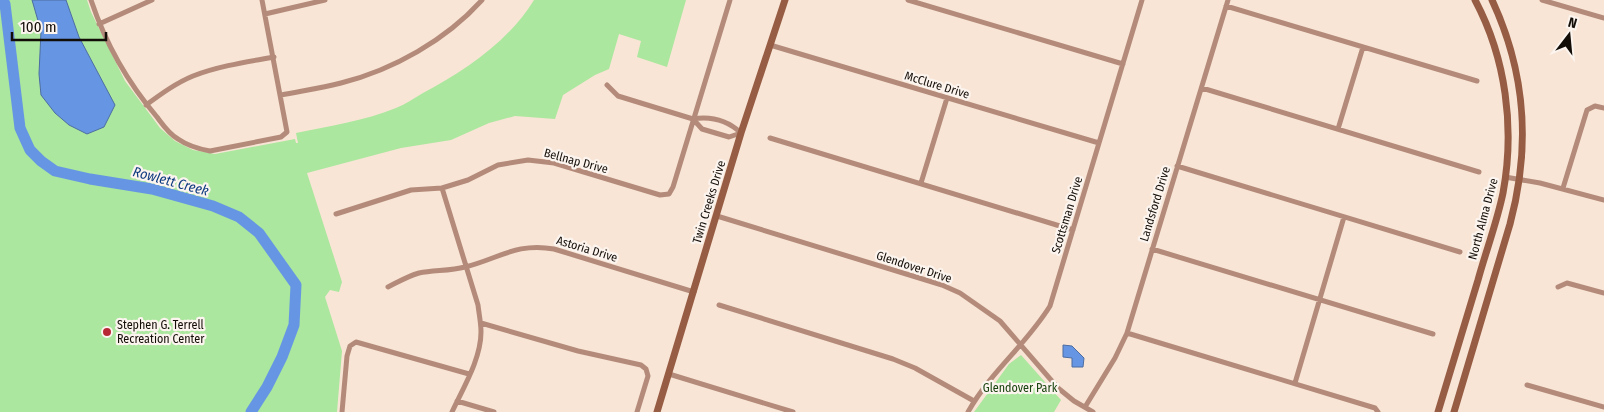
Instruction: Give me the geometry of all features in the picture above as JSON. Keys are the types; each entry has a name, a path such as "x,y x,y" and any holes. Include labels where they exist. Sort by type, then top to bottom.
{"main road":[{"name":"Twin Creeks Drive","path":"657,412 741,133 785,0"},
{"name":"North Alma Drive","path":"1438,412 1498,214 1506,177 1508,131 1503,84 1490,35 1475,0"},
{"path":"1454,412 1510,224 1520,180 1523,136 1520,88 1508,40 1492,0"}],"street":[{"path":"90,0 99,24 121,66 146,104 177,139 199,149 210,151 281,137 286,134 288,128 262,0"},
{"path":"99,24 152,0"},
{"path":"265,14 325,0"},
{"path":"281,95 342,83 401,60 443,34 482,0"},
{"path":"693,119 730,0"},
{"path":"908,0 1122,64"},
{"name":"Scottsman Drive","path":"968,412 993,374 1038,325 1050,306 1142,0"},
{"path":"1542,0 1604,18"},
{"path":"1227,3 1477,81"},
{"name":"Landsford Drive","path":"1085,407 1115,358 1127,333 1227,3"},
{"name":"McClure Drive","path":"770,45 1099,144"},
{"path":"1338,129 1363,47"},
{"path":"146,104 192,76 228,65 274,57"},
{"path":"607,85 618,96 693,119 706,117 733,125 741,133 729,137 702,129 693,119"},
{"path":"1202,88 1479,172"},
{"path":"921,183 947,98"},
{"path":"1563,188 1586,113 1592,106 1604,108"},
{"name":"Bellnap Drive","path":"336,214 411,190 442,188 468,180 498,165 528,160 554,163 660,195 669,194 673,187 693,119"},
{"path":"770,138 1073,230"},
{"path":"1177,166 1460,252"},
{"path":"1506,177 1563,188 1604,200"},
{"path":"442,188 478,305 481,323 478,354 452,412"},
{"name":"Glendover Drive","path":"717,216 942,285 960,293 1000,321 1058,388 1093,412"},
{"path":"1295,383 1344,217"},
{"name":"Astoria Drive","path":"388,287 406,277 420,273 465,267 513,250 529,247 546,247 694,292"},
{"path":"1152,249 1432,334"},
{"path":"1558,287 1567,283 1604,293"},
{"path":"719,305 892,359 915,368 974,401"},
{"path":"481,323 578,351 641,365 646,370 648,376 637,412"},
{"path":"1127,333 1295,383 1375,408 1378,411"},
{"path":"342,412 346,356 350,346 354,343 359,342 469,374"},
{"path":"669,374 793,412"},
{"path":"1527,385 1604,407"},
{"path":"457,401 494,412"}],"green space":[{"path":"0,0 87,0 125,81 160,128 175,141 193,150 215,154 295,139 296,143 298,143 296,133 359,120 400,106 455,75 485,54 512,29 534,0 686,0 667,67 637,57 641,41 619,34 609,69 595,75 563,95 555,119 515,116 489,123 451,140 401,148 307,173 342,282 339,292 330,290 325,297 342,351 337,412 0,412"},
{"name":"Glendover Park","path":"1021,355 1061,400 1054,412 974,412 1009,364"}],"water":[{"path":"32,0 66,0 79,37 115,105 104,127 87,134 69,125 55,113 41,95 39,74 41,31"},
{"path":"1063,345 1072,346 1084,358 1083,367 1072,367 1072,358 1063,357"}],"waterway":[{"name":"Rowlett Creek","path":"3,0 20,128 30,150 41,161 55,171 152,189 213,206 239,217 259,233 296,285 294,325 282,357 267,387 251,412"}],"place":[{"name":"Stephen G. Terrell Recreation Center","path":"107,332"}]}
